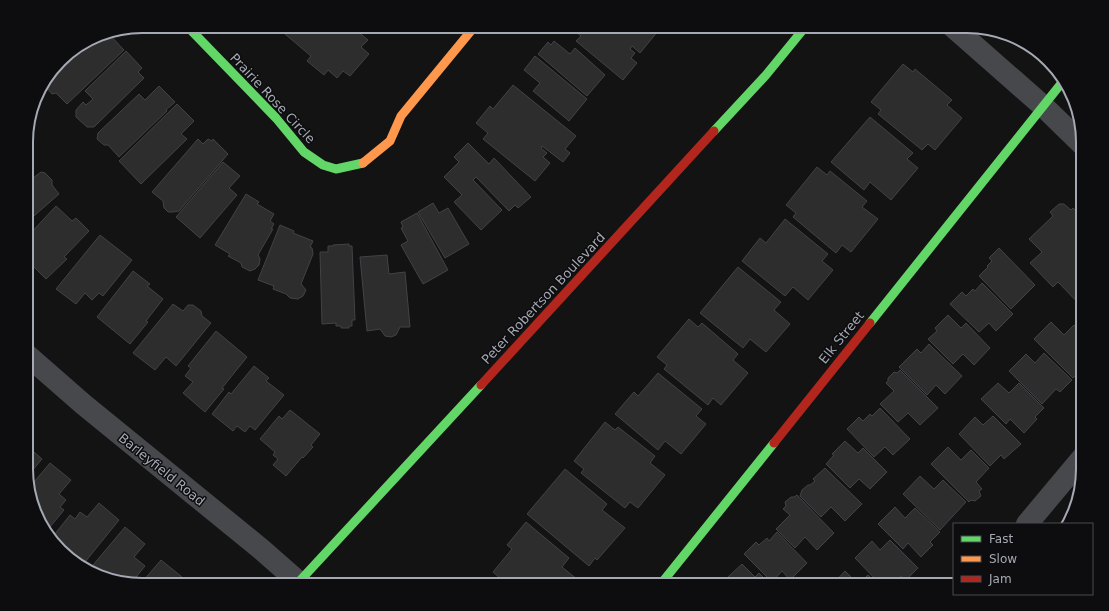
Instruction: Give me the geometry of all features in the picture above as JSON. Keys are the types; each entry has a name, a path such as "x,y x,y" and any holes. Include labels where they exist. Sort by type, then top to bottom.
{"street":[{"name":"Prairie Rose Circle","path":"194,33 276,118 304,152 324,165 336,169 363,163 390,141 401,116 469,33"},
{"name":"Peter Robertson Boulevard","path":"305,578 766,76 800,33"},
{"path":"960,33 1043,106 1076,138"},
{"name":"Elk Street","path":"666,578 1060,85"},
{"name":"Barleyfield Road","path":"33,359 83,404 261,549 292,578"},
{"path":"1028,523 1076,465"}],"building":[{"path":"360,33 368,40 361,47 369,54 350,76 343,71 337,78 328,70 324,75 307,61 311,56 285,34"},
{"path":"577,33 656,33 640,53 632,46 630,49 635,53 631,58 637,63 623,80 576,41 581,36"},
{"path":"112,38 124,50 67,104 56,93 52,94 47,88 51,81 70,60 92,46"},
{"path":"554,41 570,54 575,48 605,75 587,96 538,54 548,42 551,45"},
{"path":"126,51 142,68 138,72 144,78 94,127 87,127 76,117 76,110 83,102 86,105 93,99 85,91"},
{"path":"535,56 587,99 569,121 533,91 540,83 524,70"},
{"path":"903,64 913,72 915,69 952,100 947,105 962,118 935,150 928,144 922,150 878,114 881,110 871,102"},
{"path":"513,85 576,136 565,149 570,153 563,162 542,146 541,148 547,153 543,157 550,163 535,181 483,139 488,133 476,123 490,106 493,109"},
{"path":"159,86 175,102 119,157 108,145 104,145 97,139 98,133 139,94 145,100"},
{"path":"177,104 194,121 181,134 187,139 141,184 119,161"},
{"path":"870,117 913,153 907,159 918,168 891,200 870,182 864,190 831,162"},
{"path":"198,139 203,144 208,139 212,141 213,139 228,154 179,211 168,212 164,208 163,201 152,192"},
{"path":"468,143 489,164 494,158 531,197 518,208 515,205 509,211 476,177 473,180 502,210 481,230 454,202 462,195 444,177 459,162 454,157"},
{"path":"223,162 240,176 229,188 237,195 200,238 176,217"},
{"path":"817,167 827,175 830,171 867,201 862,207 878,219 851,252 842,245 836,253 793,217 796,213 786,205"},
{"path":"41,172 45,173 52,180 52,185 59,194 33,217 33,178"},
{"path":"246,194 259,202 257,204 274,214 270,221 274,224 271,229 273,229 258,255 260,259 259,265 250,271 242,267 241,263 228,256 230,254 215,245"},
{"path":"433,203 439,213 448,208 469,244 445,258 418,212"},
{"path":"1059,204 1064,204 1071,210 1073,208 1076,211 1076,301 1058,282 1053,287 1030,263 1042,252 1029,239 1053,216 1050,212"},
{"path":"56,206 72,221 76,218 89,231 64,257 67,259 46,279 33,266 33,231"},
{"path":"417,213 448,270 423,284 401,245 408,241 401,228 403,227 401,222"},
{"path":"785,219 828,254 822,261 833,270 808,300 793,287 785,296 742,261 760,238 766,243"},
{"path":"280,225 294,231 293,233 313,241 310,247 312,248 313,254 301,284 306,290 303,296 298,299 290,298 286,294 273,289 274,286 258,280"},
{"path":"100,235 132,260 103,296 99,293 92,300 85,293 76,304 56,289"},
{"path":"349,244 349,246 352,246 355,320 352,320 352,326 349,326 349,328 341,328 341,326 336,326 336,323 322,324 320,252 328,252 328,246"},
{"path":"999,248 1035,285 1011,309 979,276 992,261 989,258"},
{"path":"387,255 389,274 405,272 410,327 400,327 396,335 391,337 385,336 380,329 367,331 360,257"},
{"path":"738,267 781,302 774,310 790,324 766,352 750,339 743,348 700,313"},
{"path":"133,271 150,284 147,286 163,299 146,321 148,322 130,344 97,317"},
{"path":"982,283 1013,314 996,331 989,323 979,332 950,304 962,292 966,296 973,289 975,291"},
{"path":"173,304 183,311 188,305 193,305 201,311 202,316 211,323 176,366 166,357 155,370 133,353"},
{"path":"948,315 961,328 966,323 990,348 974,365 963,354 953,364 928,339 937,331 935,328"},
{"path":"689,319 698,327 702,323 738,354 733,360 748,373 721,405 713,398 708,405 664,369 667,365 657,357"},
{"path":"1051,322 1064,335 1074,325 1076,327 1076,375 1073,378 1034,339"},
{"path":"216,331 247,357 205,412 183,393 193,382 185,376 191,368 188,366"},
{"path":"929,344 962,376 945,394 936,385 927,395 899,367 917,349 921,353"},
{"path":"1044,353 1072,380 1060,392 1056,389 1042,404 1009,371 1026,354 1035,363"},
{"path":"254,366 269,378 266,381 284,395 255,430 250,426 245,432 237,426 233,431 212,414 229,392 231,394"},
{"path":"900,370 938,408 920,425 908,413 898,422 880,404 894,391 886,383 888,378 894,372 897,373"},
{"path":"658,373 702,409 696,416 706,424 681,454 665,441 658,450 615,414 634,392 638,396"},
{"path":"998,383 1009,393 1019,383 1044,408 1035,417 1037,419 1024,433 1010,419 1006,424 981,399"},
{"path":"880,408 910,439 893,455 885,447 874,457 847,429 859,417 863,421 870,414 872,416"},
{"path":"290,410 320,434 311,445 313,447 303,458 302,457 286,476 273,465 278,459 273,455 275,452 260,439 279,416 282,419"},
{"path":"993,416 1021,444 1004,459 1001,455 990,466 959,434 975,417 983,425"},
{"path":"605,422 615,430 618,427 655,456 650,463 665,475 638,508 630,502 625,508 581,473 584,469 574,461"},
{"path":"845,441 858,453 863,448 887,472 870,489 859,479 850,488 826,464 834,455 832,454"},
{"path":"948,447 961,460 971,450 989,468 976,482 982,489 979,491 981,496 975,501 971,500 969,502 931,464"},
{"path":"33,451 42,459 33,470"},
{"path":"50,463 71,480 59,494 66,500 60,507 64,510 50,527 41,511 34,482"},
{"path":"825,468 862,504 845,521 831,507 821,517 800,496 802,490 815,481 813,479"},
{"path":"565,469 607,504 602,510 625,528 597,560 595,558 589,566 527,514"},
{"path":"920,476 934,489 943,480 966,502 940,530 903,494"},
{"path":"797,495 834,533 817,550 805,537 795,548 776,529 790,515 783,509 786,506 785,502 791,497"},
{"path":"99,503 119,520 85,562 70,551 55,534 70,515 75,519 80,512 87,517"},
{"path":"895,507 905,518 915,508 940,532 930,542 933,545 921,557 908,543 903,549 878,524"},
{"path":"526,522 569,558 562,567 576,578 500,578 493,572 512,549 507,545"},
{"path":"125,527 145,544 134,557 145,566 135,578 121,576 92,566"},
{"path":"777,532 807,563 792,578 788,578 782,571 776,578 768,578 744,554 756,542 759,545 767,538 769,541"},
{"path":"890,540 918,568 908,578 903,578 901,576 899,578 874,578 855,558 872,541 880,550"},
{"path":"161,560 183,578 146,578"},
{"path":"742,564 755,577 759,573 764,578 729,578 728,577"},
{"path":"845,571 852,578 838,578"}],"traffic: fast":[{"path":"194,33 276,118 304,152 323,165 336,169 363,163"},
{"path":"714,131 766,75 800,33"},
{"path":"870,323 1060,85"},
{"path":"302,578 481,385"},
{"path":"666,578 774,443"}],"traffic: slow":[{"path":"363,163 390,141 401,116 469,33"}],"traffic: jam":[{"path":"481,385 714,131"},
{"path":"774,443 870,323"}]}
